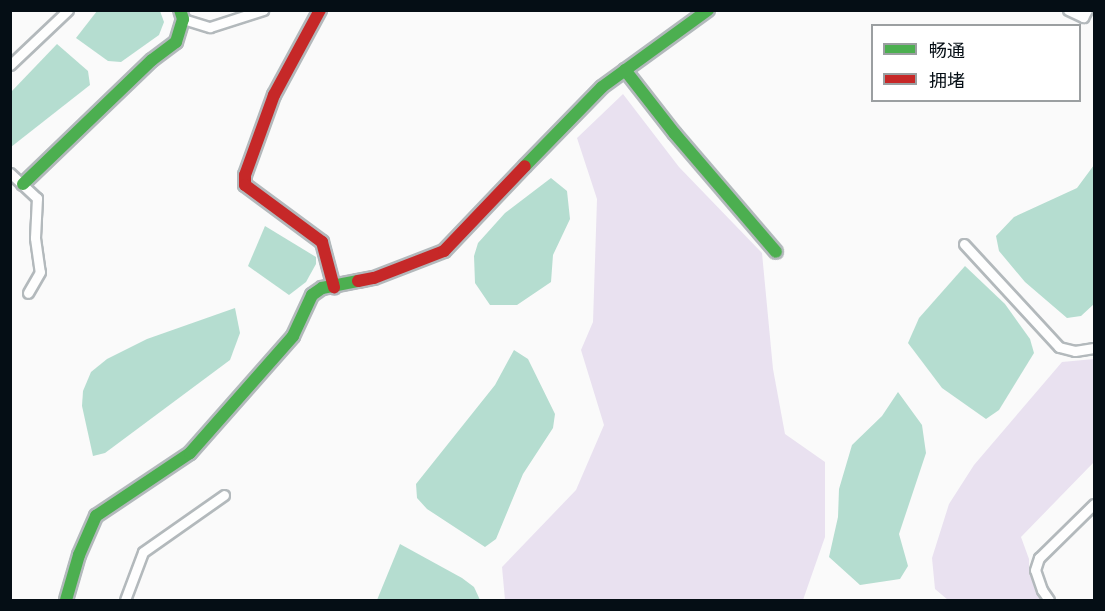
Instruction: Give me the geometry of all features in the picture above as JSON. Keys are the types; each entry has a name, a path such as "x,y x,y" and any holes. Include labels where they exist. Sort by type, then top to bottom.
{"street":[{"path":"10,65 68,10"},
{"path":"23,184 152,60 176,42 182,15 210,27 263,10"},
{"path":"320,10 274,95 245,175 245,185 322,242 334,287"},
{"path":"66,600 79,555 96,516 190,453 293,336 312,295 322,288 374,278 444,251 602,87 708,10"},
{"path":"1068,10 1083,16 1087,10"},
{"path":"625,70 675,134 776,252"},
{"path":"10,173 37,198 35,238 40,272 28,293"},
{"path":"964,244 1059,347 1075,351 1095,348"},
{"path":"124,600 143,552 224,495"},
{"path":"1049,600 1042,590 1035,570 1039,558 1093,509"}],"shaded area":[{"path":"97,11 160,11 164,22 159,35 121,62 108,61 76,38"},
{"path":"57,44 88,71 90,85 11,147 11,92"},
{"path":"623,94 679,167 762,253 773,369 785,434 825,462 825,537 803,600 505,600 502,567 576,490 604,425 581,350 593,322 597,199 577,138"},
{"path":"1094,165 1094,304 1081,316 1067,318 1025,282 999,251 996,236 1014,217 1077,188"},
{"path":"551,178 567,191 570,219 553,255 551,282 517,305 490,305 475,283 474,256 478,243 505,213"},
{"path":"265,226 316,257 316,264 306,282 289,295 248,266"},
{"path":"965,266 1005,304 1030,339 1034,353 999,410 986,419 942,388 908,343 919,318"},
{"path":"235,308 240,333 230,360 105,453 93,456 82,406 83,391 91,372 107,359 147,339"},
{"path":"514,350 528,359 555,414 553,428 523,474 496,539 485,547 427,509 417,498 416,484 495,385"},
{"path":"1094,359 1094,462 1021,537 1029,559 1029,574 1044,600 948,600 935,589 932,558 949,504 974,465 1062,362"},
{"path":"898,392 922,425 926,453 899,534 908,566 900,579 860,585 829,557 838,517 839,489 852,445 882,416"},
{"path":"400,544 462,578 474,587 480,600 377,600"}],"traffic: fast":[{"path":"23,184 152,60 176,42 183,19 180,10"},
{"path":"525,166 602,87 708,10"},
{"path":"625,70 675,134 776,252"},
{"path":"66,600 79,555 96,516 190,453 293,336 312,295 322,288 358,281"}],"traffic: jam":[{"path":"320,10 274,95 245,175 245,185 322,242 334,287"},
{"path":"358,281 374,278 444,251 525,166"}]}
